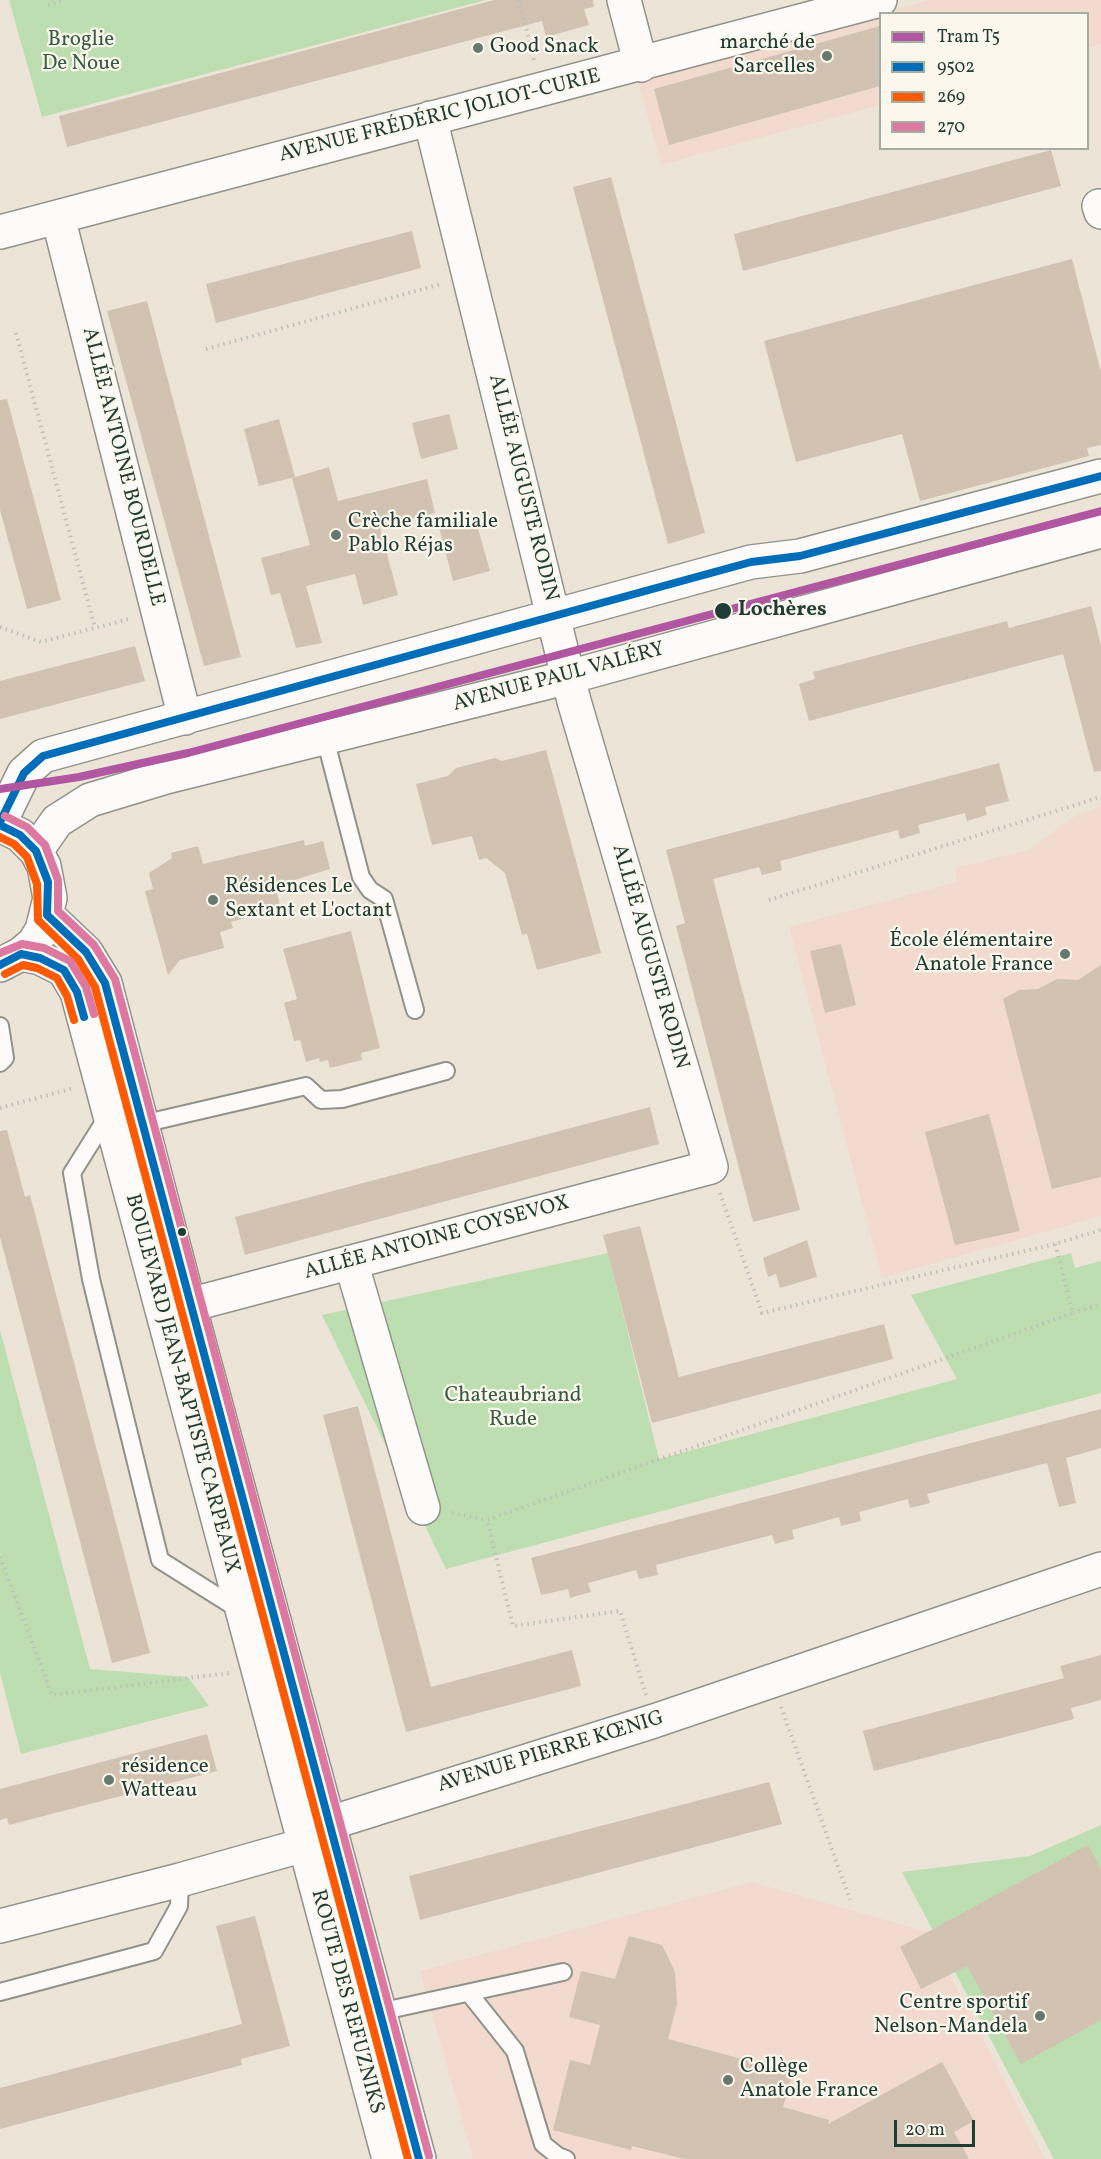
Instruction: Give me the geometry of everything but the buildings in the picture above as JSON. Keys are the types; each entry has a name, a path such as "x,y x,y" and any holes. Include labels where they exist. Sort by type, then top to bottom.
{"street":[{"path":"624,0 641,65"},
{"name":"AVENUE FRÉDÉRIC JOLIOT-CURIE","path":"0,232 430,118 641,65 880,0"},
{"name":"ALLÉE AUGUSTE RODIN","path":"430,118 574,701 711,1167"},
{"name":"ALLÉE ANTOINE BOURDELLE","path":"58,217 185,718"},
{"path":"10,960 34,943 47,915 48,882 36,851 20,835 0,824 24,773 43,756 751,562 800,556 1101,476"},
{"name":"AVENUE PAUL VALÉRY","path":"36,851 57,821 90,800 166,777 569,677 1101,531"},
{"name":"BOULEVARD JEAN-BAPTISTE CARPEAUX","path":"47,915 86,952 105,983 142,1124 176,1309 242,1611 258,1671 315,1834"},
{"name":"BOULEVARD JEAN-BAPTISTE CARPEAUX","path":"10,960 55,964 64,970 71,980 110,1114 176,1309 315,1834"},
{"name":"ALLÉE ANTOINE COYSEVOX","path":"176,1309 711,1167"},
{"path":"351,1262 423,1508"},
{"name":"AVENUE PIERRE KŒNIG","path":"0,1926 180,1880 1101,1569"},
{"name":"ROUTE DES REFUZNIKS","path":"315,1834 379,2012 419,2159"},
{"name":"ROUTE DES REFUZNIKS","path":"315,1834 388,2159"}],"lane":[{"path":"325,738 361,878 370,890 384,899 415,1010"},
{"path":"0,1026 5,1058 0,1064"},
{"path":"142,1124 306,1086 321,1100 342,1099 446,1071"},
{"path":"110,1114 72,1173 91,1279 160,1560 242,1611"},
{"path":"0,1992 154,1951 179,1906 180,1880"},
{"path":"379,2012 562,1972"},
{"path":"469,1993 515,2050 543,2144 558,2156 566,2159"}],"path":[{"path":"48,5 64,0"},
{"path":"519,0 542,91"},
{"path":"206,349 470,276"},
{"path":"16,333 95,627"},
{"path":"0,627 41,642 159,611"},
{"path":"769,900 1101,797"},
{"path":"0,1108 101,1081"},
{"path":"711,1167 762,1313 1055,1244 1101,1230"},
{"path":"1055,1244 1073,1313"},
{"path":"423,1508 487,1520 1101,1304"},
{"path":"487,1520 513,1626 620,1611 654,1721"},
{"path":"0,1557 52,1695 188,1677 258,1671"},
{"path":"772,1681 850,1900"}],"shaded area":[{"path":"929,0 1101,0 1101,44 1089,48 1089,12 883,12"},
{"path":"879,13 879,105 661,165 637,77"},
{"path":"1101,806 1101,1216 882,1278 789,927 957,882 955,868 1028,850 1075,816"},
{"name":"Collège Anatole France","path":"752,1882 928,1932 1045,2159 473,2159 420,1971"}],"green space":[{"name":"Broglie De Noue","path":"9,0 486,0 42,117"},
{"name":"Chateaubriand Rude","path":"608,1253 659,1459 957,1379 911,1295 1071,1253 1075,1268 1101,1261 1101,1393 446,1569 322,1315"},
{"path":"0,1330 90,1669 188,1677 209,1706 21,1754 0,1673"},
{"name":"Centre sportif Nelson-Mandela","path":"1101,1825 1101,2159 1054,2159 902,1872 1030,1856"}],"tram line":[{"name":"T5","path":"0,789 79,777 188,753 1101,511"}],"transit line":[{"name":"9502","path":"0,822 24,773 43,756 751,562 800,556 1101,476"},
{"name":"270","path":"5,816 27,827 45,845 58,880 58,911 94,945 115,979 429,2156"},
{"name":"9502","path":"0,825 20,835 36,851 48,882 47,915 86,952 105,983 419,2159"},
{"name":"269","path":"0,837 14,844 27,857 37,884 38,920 78,959 95,987 408,2159"},
{"name":"270","path":"0,953 22,944 44,948 70,961 86,987 94,1014"},
{"name":"9502","path":"0,965 21,954 40,958 64,970 77,992 84,1017"},
{"name":"269","path":"5,974 23,965 37,968 57,978 67,996 74,1020"}],"place":[{"name":"Good Snack","path":"478,48"},
{"name":"marché de Sarcelles","path":"827,56"},
{"name":"Crèche familiale Pablo Réjas","path":"336,535"},
{"name":"Lochères","path":"723,611"},
{"name":"Résidences Le Sextant et L'octant","path":"213,900"},
{"name":"École élémentaire Anatole France","path":"1065,954"},
{"name":"résidence Watteau","path":"109,1780"},
{"name":"Centre sportif Nelson-Mandela","path":"1040,2016"},
{"name":"Collège Anatole France","path":"728,2080"}]}
